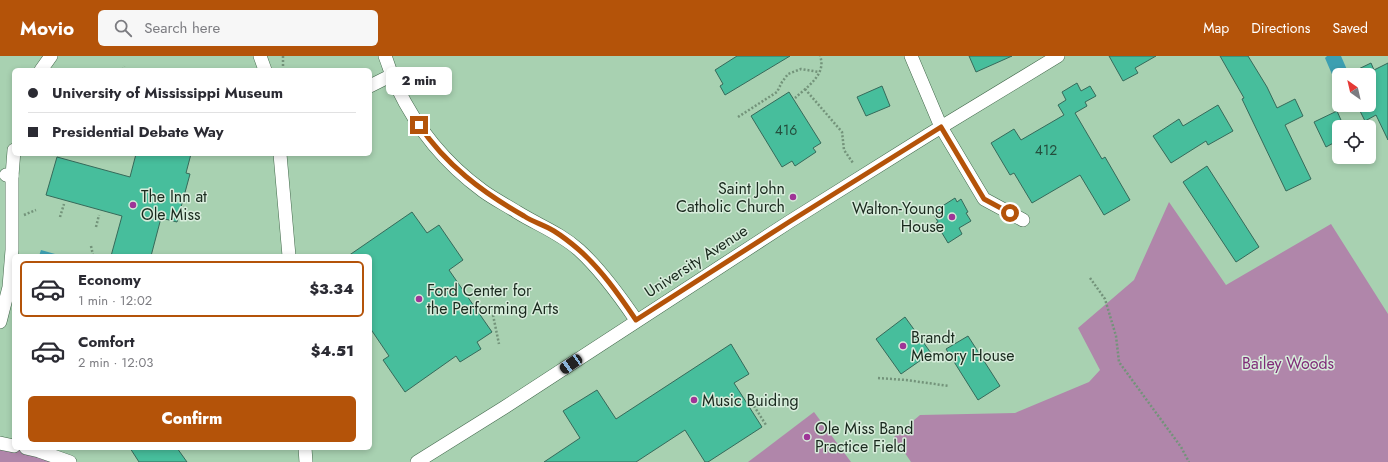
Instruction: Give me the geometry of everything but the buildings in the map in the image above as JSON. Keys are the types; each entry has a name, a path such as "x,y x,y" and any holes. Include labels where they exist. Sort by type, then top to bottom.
{"street":[{"path":"42,68 51,56"},
{"path":"260,56 264,68"},
{"path":"385,56 396,87 413,116 431,142 455,168 484,192 524,216 554,231 578,250 599,270 618,293 636,320"},
{"path":"911,56 941,127 984,199 1023,220"},
{"name":"University Avenue","path":"417,462 506,407 636,320 789,222 1058,56"},
{"path":"372,85 392,75"},
{"path":"0,322 9,287 12,250 9,176 13,156"},
{"path":"280,156 289,254"},
{"path":"0,443 12,446"},
{"path":"35,450 70,462"},
{"path":"305,450 306,462"}],"path":[{"path":"283,56 283,68"},
{"path":"795,98 818,76 821,60 820,56"},
{"path":"738,117 777,92 788,74 801,69 819,72"},
{"path":"805,88 842,132 844,150 853,163"},
{"path":"60,217 64,204"},
{"path":"21,216 36,210"},
{"path":"96,227 99,215"},
{"path":"91,246 93,254"},
{"path":"1090,278 1105,299 1116,336 1119,362 1181,447 1189,462"},
{"path":"493,315 499,344"},
{"path":"878,378 949,386"},
{"path":"754,406 766,425"}],"green space":[{"name":"Bailey Woods","path":"1169,202 1226,285 1331,224 1388,314 1388,462 911,462 894,437 920,415 1015,413 1089,382 1100,370 1078,328 1134,280"},
{"name":"Ole Miss Band Practice Field","path":"814,412 851,462 748,462"},
{"path":"0,443 12,445 12,450 32,450 70,462 0,462"}],"water":[{"path":"1327,56 1341,56 1346,68 1332,68 1332,74 1325,58"},
{"path":"41,250 55,254 40,254"}],"place":[{"name":"Saint John Catholic Church","path":"793,197"},
{"name":"The Inn at Ole Miss","path":"133,205"},
{"name":"Walton-Young House","path":"952,217"},
{"name":"Ford Center for the Performing Arts","path":"419,299"},
{"name":"Brandt Memory House","path":"903,346"},
{"name":"Music Buiding","path":"694,400"},
{"name":"Ole Miss Band Practice Field","path":"807,437"}],"route":[{"path":"419,125 431,142 455,168 484,192 524,216 554,231 578,250 599,270 618,293 636,320 941,127 984,199 1010,213"}]}
